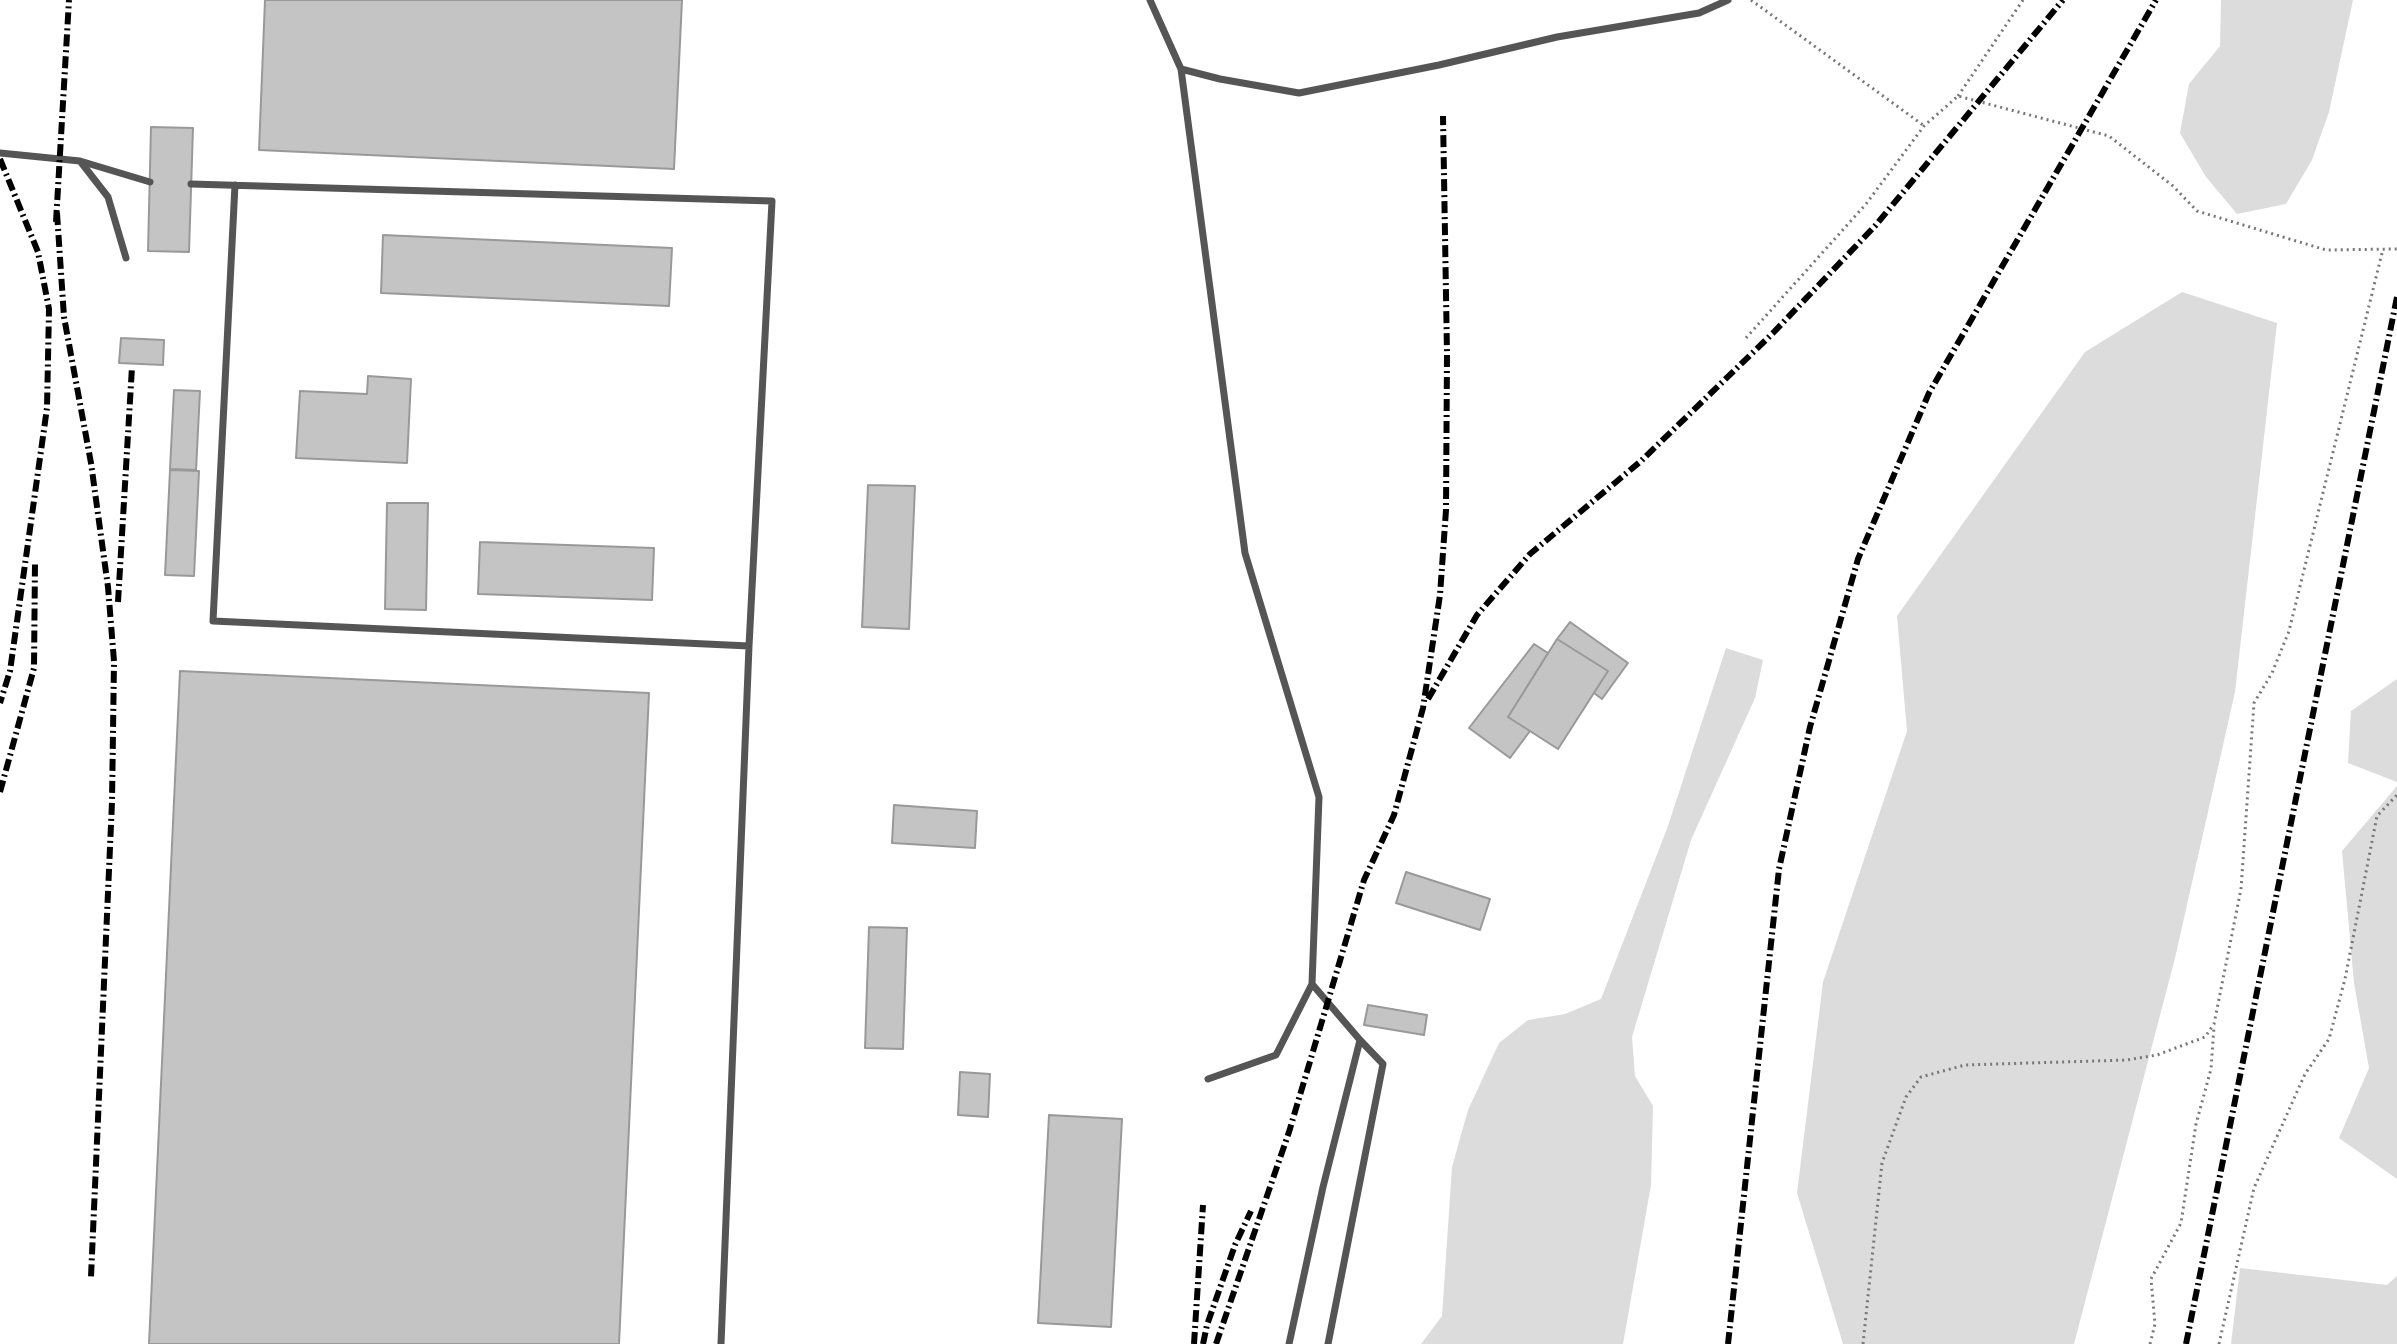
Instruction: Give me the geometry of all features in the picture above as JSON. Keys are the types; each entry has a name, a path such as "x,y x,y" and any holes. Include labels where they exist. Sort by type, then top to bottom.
{"lane":[{"path":"1150,0 1181,69 1245,553 1319,797 1312,984 1276,1055 1208,1079"},
{"path":"1181,69 1299,93 1557,37 1699,13 1728,0"},
{"path":"0,153 80,161 150,182"},
{"path":"80,161 108,197 126,258"},
{"path":"191,184 772,201 749,646 721,1344"},
{"path":"235,185 213,621 749,646"},
{"path":"1312,984 1383,1064 1328,1344"},
{"path":"1289,1344 1323,1187 1360,1040"}],"path":[{"path":"1751,0 1924,126"},
{"path":"1746,338 1866,204 1924,126 1958,96 2023,0"},
{"path":"1958,96 2109,136 2173,186 2197,211 2326,250 2397,249"},
{"path":"2150,1344 2155,1324 2151,1279 2181,1223 2196,1124 2211,1069 2214,1024 2241,889 2254,703 2272,673 2289,631 2383,249"},
{"path":"2219,1344 2254,1188 2305,1074 2329,1039 2345,979 2377,816 2397,795"},
{"path":"1863,1344 1882,1163 1906,1097 1921,1077 1965,1065 2127,1060 2157,1055 2205,1037 2214,1024"}],"shaded area":[{"path":"2221,0 2353,0 2329,112 2312,160 2286,204 2237,214 2206,177 2180,133 2189,84 2220,46"},
{"path":"2182,292 2277,323 2235,692 2175,958 2074,1344 1843,1344 1797,1193 1823,982 1907,731 1897,616 2085,352"},
{"path":"1726,648 1763,660 1755,698 1691,840 1632,1037 1635,1076 1653,1106 1651,1185 1623,1344 1421,1344 1442,1316 1452,1167 1468,1110 1499,1043 1528,1020 1565,1014 1601,999 1668,826"},
{"path":"2397,679 2397,782 2348,763 2351,711"},
{"path":"2397,786 2397,1179 2339,1138 2369,1068 2354,983 2342,851"},
{"path":"2240,1268 2387,1285 2397,1276 2397,1344 2231,1344"}],"building":[{"path":"265,0 682,0 674,169 259,150"},
{"path":"151,127 193,128 189,252 148,251"},
{"path":"383,235 672,248 669,306 381,293"},
{"path":"121,338 164,340 163,365 119,363"},
{"path":"368,376 411,379 407,463 296,458 300,391 367,394"},
{"path":"174,390 200,391 196,470 170,469"},
{"path":"170,470 199,471 194,576 165,575"},
{"path":"868,485 915,486 909,629 862,627"},
{"path":"387,503 428,503 426,610 385,609"},
{"path":"480,542 654,548 652,600 478,594"},
{"path":"1570,622 1628,663 1602,699 1594,693 1608,671 1557,639"},
{"path":"1557,639 1608,671 1558,749 1508,717"},
{"path":"1534,644 1548,653 1508,717 1530,731 1510,758 1469,728"},
{"path":"180,671 649,693 619,1344 149,1344"},
{"path":"894,805 977,811 975,848 892,843"},
{"path":"1406,872 1490,899 1480,930 1396,903"},
{"path":"869,927 907,928 903,1049 865,1048"},
{"path":"1368,1005 1427,1015 1424,1035 1364,1025"},
{"path":"960,1072 990,1074 988,1117 958,1115"},
{"path":"1049,1115 1122,1119 1111,1327 1038,1323"}],"railway":[{"path":"56,222 69,0"},
{"path":"1428,699 1477,615 1530,554 1641,461 1773,333 1875,226 2063,0"},
{"path":"1728,1344 1779,869 1810,727 1858,559 1929,393 2156,0"},
{"path":"1216,1344 1289,1132 1364,880 1394,815 1423,708 1440,595 1446,510 1443,116"},
{"path":"0,159 38,252 49,309 47,408 10,671 0,703"},
{"path":"57,213 64,317 91,463 108,587 114,661 112,802 91,1277"},
{"path":"2186,1344 2397,297"},
{"path":"118,602 132,367"},
{"path":"0,792 34,668 35,563"},
{"path":"1194,1344 1203,1205"},
{"path":"1203,1344 1235,1245 1251,1211"}]}
